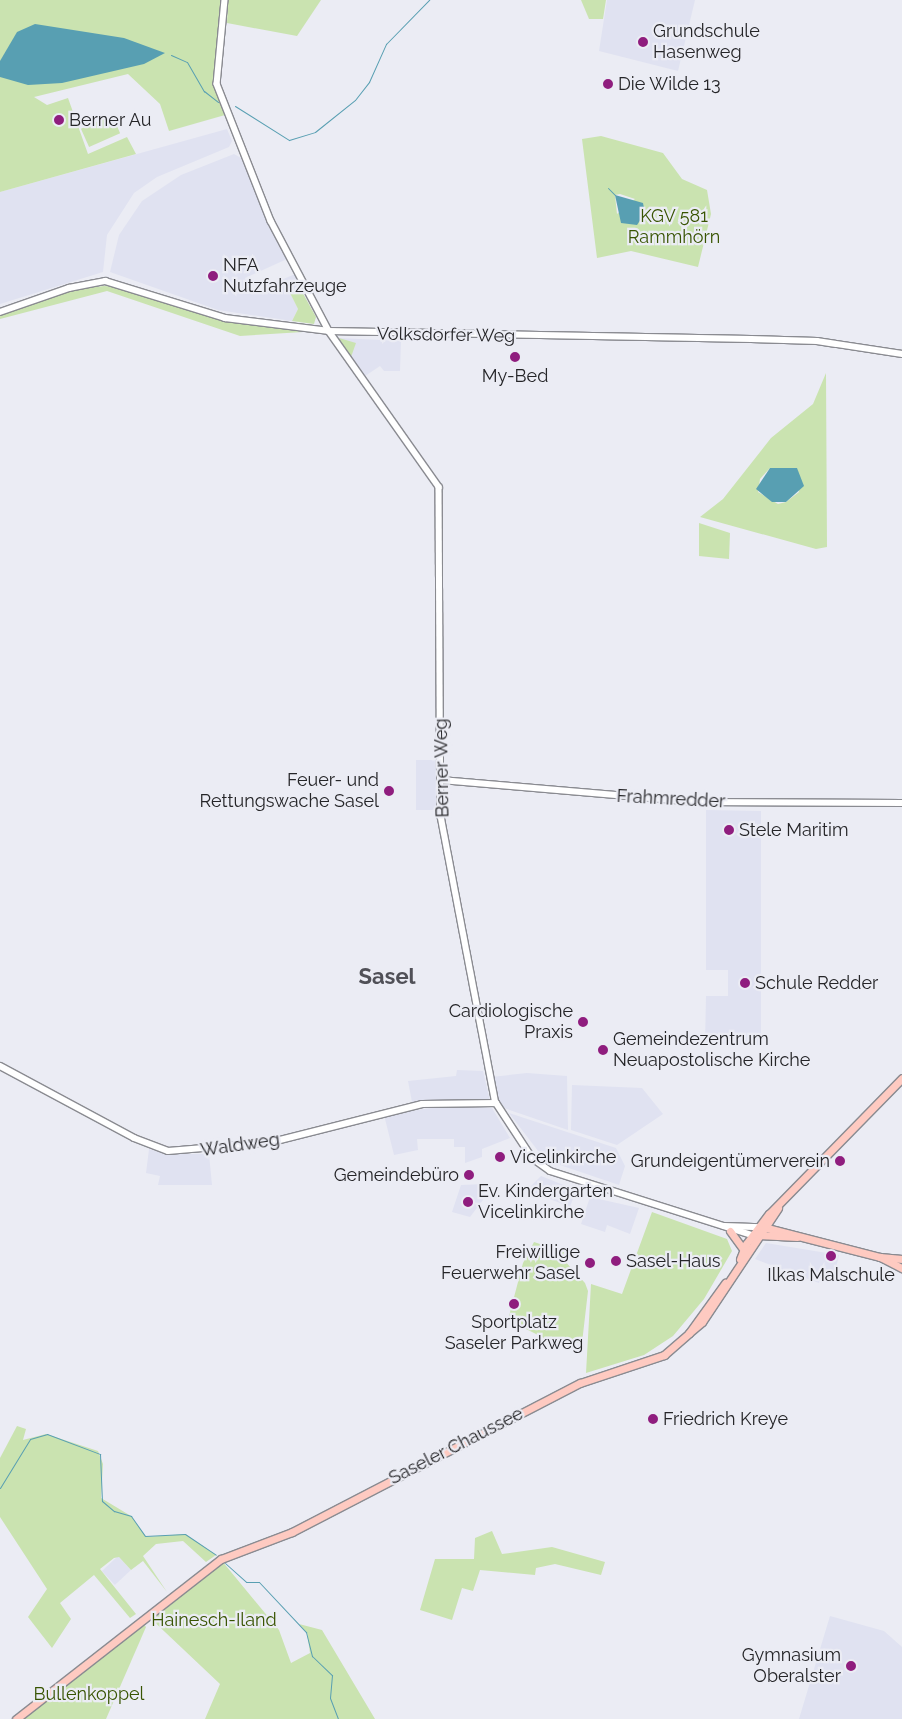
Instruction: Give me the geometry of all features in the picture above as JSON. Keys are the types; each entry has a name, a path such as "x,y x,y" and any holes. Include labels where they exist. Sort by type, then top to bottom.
{"main road":[{"name":"Waldweg","path":"0,1066 140,1140 168,1151 272,1142 422,1104 496,1104"},
{"name":"Saseler Chaussee","path":"740,1259 742,1250 758,1227 779,1208 902,1078"},
{"path":"496,1104 536,1162 591,1185 730,1231 752,1235 800,1237"},
{"name":"Saseler Chaussee","path":"16,1719 222,1559 297,1530 580,1383 660,1358 689,1333 740,1259 767,1228 779,1208"},
{"path":"713,1224 767,1228 880,1257 902,1258"},
{"path":"730,1231 742,1250"},
{"path":"880,1257 902,1268"}],"street":[{"path":"225,0 220,94 271,221 329,331"},
{"name":"Volksdorfer Weg","path":"0,312 69,288 106,281 225,318 329,331 751,339 817,342 902,354"},
{"name":"Berner Weg","path":"329,331 439,488 441,816 496,1104"},
{"name":"Frahmredder","path":"441,780 697,802 902,803"}],"shaded area":[{"name":"Grundschule Hasenweg","path":"607,0 695,0 678,71 599,51"},
{"path":"227,129 232,141 229,147 157,177 134,193 107,235 103,272 0,304 0,192"},
{"path":"234,154 241,158 287,259 245,278 252,293 295,274 302,288 290,293 298,309 292,321 218,310 110,272 119,235 142,201 181,175"},
{"path":"339,338 401,341 400,371 384,371 380,366 365,376"},
{"path":"416,760 437,760 437,810 416,810"},
{"path":"706,810 761,811 761,1045 705,1044 706,996 728,996 728,970 706,970"},
{"path":"457,1070 483,1071 490,1101 412,1102 408,1081 456,1076"},
{"path":"527,1073 567,1076 568,1130 498,1106 491,1077"},
{"path":"572,1085 642,1088 663,1114 617,1145 571,1130"},
{"path":"444,1106 492,1108 510,1138 482,1149 482,1157 465,1163 465,1147 454,1147 454,1139 417,1139 418,1150 394,1155 384,1115"},
{"path":"509,1113 616,1148 625,1166 619,1185 545,1160"},
{"path":"149,1149 165,1154 209,1154 212,1185 158,1185 160,1176 146,1173"},
{"path":"541,1176 576,1190 570,1207 527,1190"},
{"name":"Ev. Kindergarten Vicelinkirche","path":"485,1184 489,1192 470,1217 452,1212 461,1185"},
{"path":"590,1197 639,1208 630,1234 607,1225 605,1232 581,1224"},
{"path":"766,1243 839,1255 834,1277 821,1274 819,1283 755,1259"},
{"path":"118,1556 131,1570 115,1585 102,1571"},
{"name":"Gymnasium Oberalster","path":"830,1616 884,1631 902,1647 902,1719 799,1719"}],"green space":[{"path":"0,0 222,0 215,82 225,115 169,131 160,104 128,74 34,97 47,105 68,98 88,154 127,137 136,154 0,192"},
{"path":"228,0 321,0 297,36 227,23"},
{"path":"581,0 606,0 603,19 589,19"},
{"path":"112,115 120,133 89,147 81,129"},
{"name":"KGV 581 Rammhörn","path":"601,136 663,153 682,179 707,190 711,214 698,267 631,251 597,258 582,139","holes":["620,194 635,199 617,214 615,195"]},
{"path":"104,286 123,287 231,322 303,332 240,336 107,291 0,319 0,314 70,290"},
{"path":"300,288 316,317 314,324 292,321 298,309 290,293"},
{"path":"339,338 356,343 351,357 340,341"},
{"path":"826,373 827,547 816,549 700,517 723,499 771,438 813,404","holes":["770,468 794,470 799,492 786,502 778,504 758,492 760,479"]},
{"path":"699,523 730,533 729,559 699,556"},
{"path":"652,1212 727,1239 732,1251 704,1299 673,1336 644,1355 586,1373 591,1284 622,1294"},
{"path":"534,1242 564,1252 562,1258 585,1283 588,1291 582,1343 548,1340 508,1320 523,1263"},
{"path":"17,1426 26,1429 23,1440 46,1434 98,1451 103,1464 101,1498 131,1516 146,1537 185,1534 216,1555 206,1562 183,1541 156,1544 143,1556 167,1592 143,1561 131,1570 119,1557 114,1558 100,1569 136,1614 130,1618 94,1575 60,1603 71,1619 52,1648 28,1617 47,1589 0,1517 0,1458"},
{"path":"492,1531 502,1554 552,1547 605,1562 601,1575 555,1564 536,1568 535,1575 480,1570 473,1591 462,1588 452,1620 420,1610 435,1559 474,1559 475,1538"},
{"name":"Hainesch-Iland","path":"222,1561 279,1630 291,1663 310,1653 307,1633 299,1624 322,1630 375,1719 205,1719 220,1684 147,1615"},
{"name":"Bullenkoppel","path":"141,1621 146,1627 106,1719 16,1719"}],"water":[{"path":"35,24 124,38 165,53 144,64 62,83 28,85 0,77 0,61 17,32"},
{"path":"615,195 643,203 645,213 637,225 621,223"},
{"path":"770,468 797,468 804,486 786,502 772,502 756,489"}],"waterway":[{"name":"Berner Au","path":"235,106 289,140 315,132 355,100 369,82 386,44 429,0"},
{"name":"Berner Au","path":"171,55 187,62 204,91 218,102"},
{"path":"608,188 615,195"},
{"path":"0,1488 30,1439 47,1434 100,1454 102,1501 114,1511 131,1516 145,1536 185,1534 216,1555"},
{"path":"225,1563 246,1582 259,1582 306,1632 312,1656 332,1675 330,1698 338,1719"}],"place":[{"name":"Grundschule Hasenweg","path":"643,42"},
{"name":"Die Wilde 13","path":"608,84"},
{"name":"Berner Au","path":"59,120"},
{"name":"NFA Nutzfahrzeuge","path":"213,276"},
{"name":"My-Bed","path":"515,357"},
{"name":"Feuer- und Rettungswache Sasel","path":"389,791"},
{"name":"Stele Maritim","path":"729,830"},
{"name":"Schule Redder","path":"745,983"},
{"name":"Cardiologische Praxis","path":"583,1022"},
{"name":"Gemeindezentrum Neuapostolische Kirche","path":"603,1050"},
{"name":"Vicelinkirche","path":"500,1157"},
{"name":"Grundeigentümerverein","path":"840,1161"},
{"name":"Gemeindebüro","path":"469,1175"},
{"name":"Ev. Kindergarten Vicelinkirche","path":"468,1202"},
{"name":"Ilkas Malschule","path":"831,1256"},
{"name":"Sasel-Haus","path":"616,1261"},
{"name":"Freiwillige Feuerwehr Sasel","path":"590,1263"},
{"name":"Sportplatz Saseler Parkweg","path":"514,1304"},
{"name":"Friedrich Kreye","path":"653,1419"},
{"name":"Gymnasium Oberalster","path":"851,1666"}],"district":[{"name":"Sasel","path":"387,977"}]}
